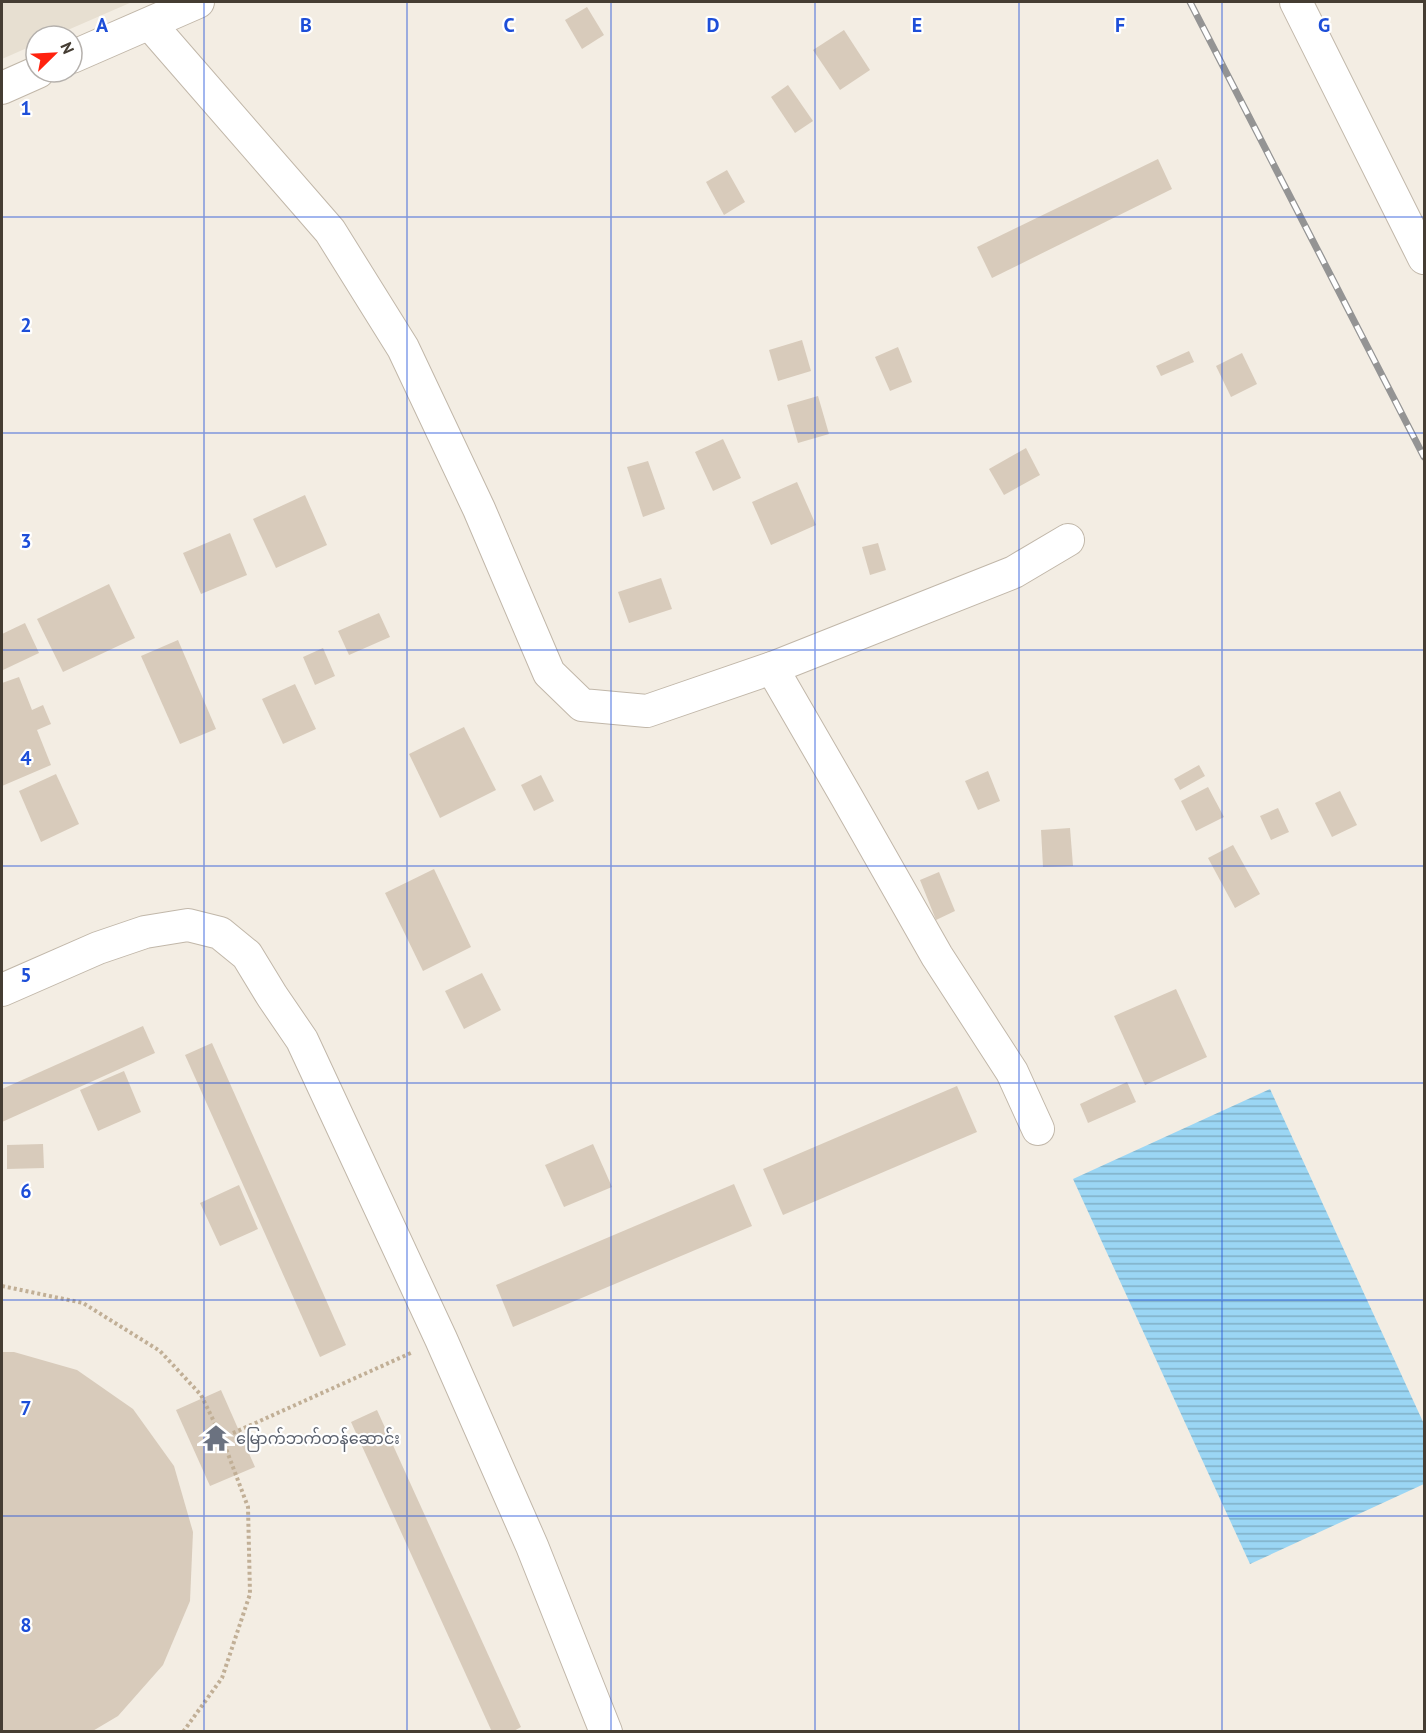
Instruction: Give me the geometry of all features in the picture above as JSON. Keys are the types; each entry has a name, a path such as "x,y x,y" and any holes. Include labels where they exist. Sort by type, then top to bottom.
{"street":[{"path":"84,52 198,2"},
{"path":"1296,2 1425,258"},
{"path":"150,24 330,231 403,348 479,509 549,673 582,705 647,711 772,668 1014,572 1068,540"},
{"path":"2,88 24,78"},
{"path":"772,668 937,956 1012,1072 1038,1129"},
{"path":"2,990 98,948 145,932 188,925 220,933 247,955 302,1040 441,1340 532,1546 606,1731"}],"path":[{"path":"2,1286 82,1303 160,1351 201,1395 222,1438 248,1507 250,1594 222,1678 183,1731"},
{"path":"222,1438 441,1340"}],"shaded area":[{"path":"2,2 132,2 82,24 24,24 24,49 2,59"}],"water":[{"path":"1270,1089 1424,1424 1424,1484 1250,1564 1073,1179"}],"building":[{"path":"587,7 604,35 582,49 565,20"},
{"path":"844,30 870,70 840,90 813,50"},
{"path":"788,85 813,121 795,133 771,97"},
{"path":"1158,159 1172,189 992,278 977,247"},
{"path":"727,170 745,202 724,215 706,182"},
{"path":"802,340 811,371 778,381 769,350"},
{"path":"898,347 912,382 890,391 875,357"},
{"path":"1189,351 1194,362 1161,376 1156,366"},
{"path":"1242,353 1257,384 1231,397 1216,366"},
{"path":"818,396 829,434 798,443 787,405"},
{"path":"723,439 741,478 713,491 695,452"},
{"path":"1026,448 1040,475 1004,495 989,469"},
{"path":"648,461 665,509 643,517 627,467"},
{"path":"797,482 816,525 771,545 752,502"},
{"path":"305,495 327,545 276,568 253,519"},
{"path":"230,533 247,575 201,594 183,553"},
{"path":"878,543 886,570 870,575 862,547"},
{"path":"661,578 672,609 629,623 618,592"},
{"path":"109,584 135,638 63,672 37,619"},
{"path":"379,613 390,637 349,655 338,631"},
{"path":"25,623 39,653 3,670 2,634"},
{"path":"178,640 216,729 180,744 141,656"},
{"path":"323,648 335,676 315,685 303,657"},
{"path":"19,677 32,710 43,705 51,724 37,730 51,765 2,786 2,683"},
{"path":"295,684 316,729 283,744 262,699"},
{"path":"464,727 496,790 440,818 409,754"},
{"path":"1199,765 1205,776 1180,790 1174,779"},
{"path":"988,771 1000,801 978,810 965,781"},
{"path":"56,774 79,824 41,842 19,791"},
{"path":"541,775 554,801 534,811 521,785"},
{"path":"1208,787 1224,817 1196,831 1181,801"},
{"path":"1340,791 1357,825 1332,837 1315,803"},
{"path":"1278,808 1289,832 1271,840 1260,816"},
{"path":"1070,828 1073,866 1043,867 1041,830"},
{"path":"1233,845 1260,894 1235,908 1208,858"},
{"path":"434,869 471,947 423,971 385,893"},
{"path":"939,872 955,911 936,920 920,880"},
{"path":"482,973 501,1010 464,1029 445,991"},
{"path":"1176,989 1207,1057 1145,1085 1114,1016"},
{"path":"143,1026 155,1053 2,1122 2,1089"},
{"path":"212,1043 346,1345 320,1357 185,1055"},
{"path":"124,1071 141,1112 98,1131 80,1090"},
{"path":"1127,1082 1136,1102 1088,1123 1080,1104"},
{"path":"957,1086 977,1132 783,1215 763,1169"},
{"path":"43,1144 44,1168 7,1169 7,1145"},
{"path":"593,1144 612,1187 564,1207 545,1165"},
{"path":"734,1184 752,1226 513,1327 496,1285"},
{"path":"239,1185 258,1229 220,1246 200,1203"},
{"path":"2,1352 14,1352 77,1370 133,1409 174,1466 193,1532 190,1601 163,1665 118,1716 91,1732 2,1732"},
{"name":"မြောက်ဘက်တန်ဆောင်း","path":"221,1390 255,1467 210,1486 176,1410"},
{"path":"377,1410 521,1727 512,1732 492,1732 351,1422"}],"railway":[{"path":"1190,2 1424,457"}],"place":[{"name":"မြောက်ဘက်တန်ဆောင်း","path":"216,1438"}]}
